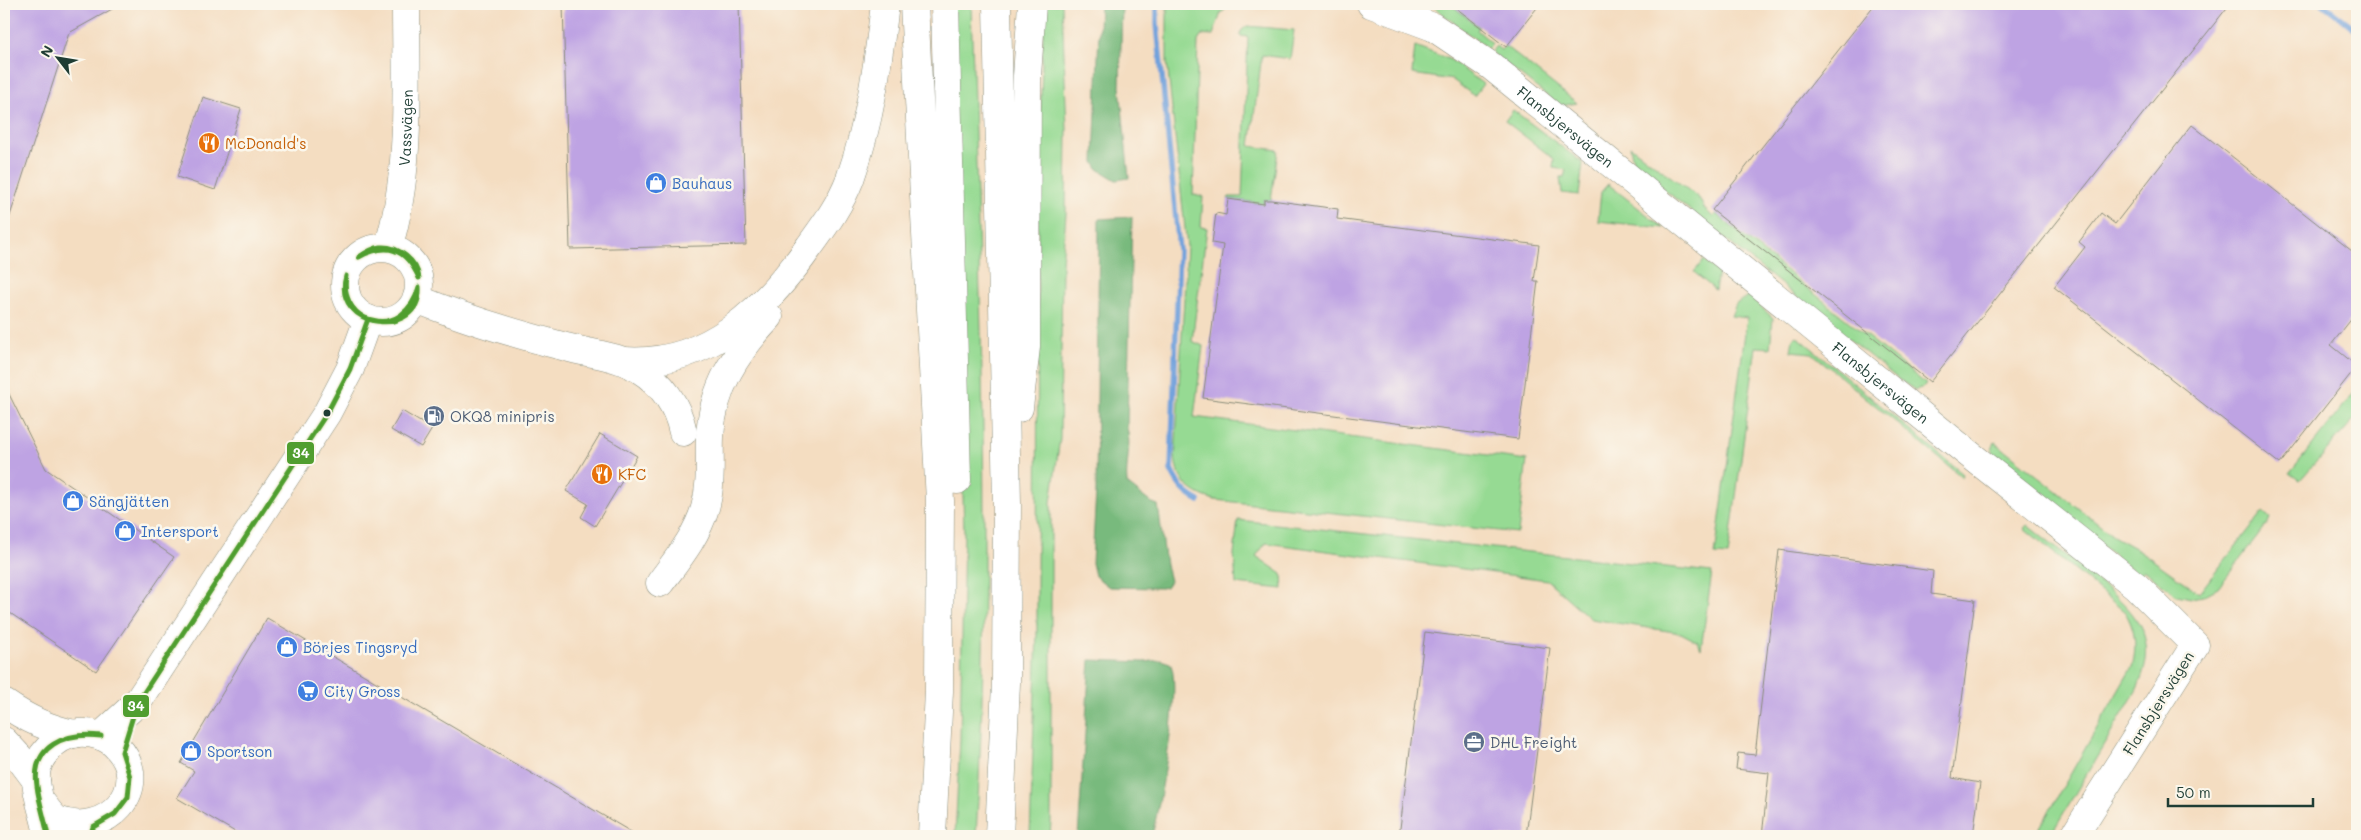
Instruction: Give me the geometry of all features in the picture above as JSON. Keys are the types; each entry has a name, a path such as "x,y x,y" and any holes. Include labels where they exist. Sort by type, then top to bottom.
{"main road":[{"name":"Vassvägen","path":"388,248 402,191 406,4"},
{"path":"660,583 694,535 705,510 710,479 712,419 725,377 751,336 805,276 825,243 858,155 879,57 885,4"},
{"path":"914,4 940,501 940,642 932,836"},
{"path":"945,4 958,592 955,704 948,836"},
{"path":"997,4 1007,504 1006,683 999,836"},
{"path":"1007,504 1026,347 1027,76 1032,4"},
{"name":"Flansbjersvägen","path":"1371,4 1433,27 1491,66 1964,450 2136,586 2195,645 2074,836"},
{"path":"417,299 545,342 624,361 651,361 684,355 726,334 757,310 789,276 838,207"},
{"path":"381,247 388,248 405,254 414,264 420,278 417,299 406,315 394,321 376,322 359,315 347,299 344,282 346,274 352,262 366,251 381,247"},
{"path":"101,736 137,703 327,413 350,369 368,319"},
{"path":"624,361 654,380 671,398 679,412 683,432"},
{"path":"4,703 23,716 48,728 74,734"},
{"path":"122,752 137,703"},
{"path":"4,741 39,792 56,819 72,827 92,832 112,818 126,803 131,781 129,765 122,752 113,742 101,736 84,732 56,741 45,752 37,768 39,792 48,836"}],"green space":[{"path":"950,4 971,4 978,212 983,420 984,628 976,836 955,836 960,740 964,532"},
{"path":"1044,4 1062,4 1067,130 1066,214 1062,263 1060,438 1051,502 1051,821 1050,836 1030,836 1037,633 1038,189"},
{"path":"1100,4 1122,4 1120,87 1129,178 1116,180 1098,169 1094,162"},
{"path":"1167,4 1232,4 1221,13 1213,35 1202,35 1198,41 1193,195 1203,196 1201,227 1207,228 1192,341 1203,346 1194,417 1527,460 1518,533 1215,500 1199,494 1182,480 1176,466 1175,457 1187,247 1167,62"},
{"path":"1430,4 1450,4 1479,27 1477,30 1492,43 1488,49"},
{"path":"1247,26 1294,30 1290,59 1262,55 1250,146 1278,150 1271,200 1264,200 1263,209 1259,203 1228,199 1229,197 1242,197 1248,37 1240,36 1241,31"},
{"path":"1415,46 1451,60 1483,84 1474,96 1453,80 1412,74"},
{"path":"1496,46 1501,50 1505,46 1577,103 1560,106 1491,52"},
{"path":"1513,110 1583,163 1579,195 1562,193 1560,177 1564,177 1566,170 1553,168 1554,159 1505,121"},
{"path":"1630,146 1699,198 1704,208 1713,217 1716,214 1926,384 1924,387 1915,390 1898,379 1639,169 1633,162"},
{"path":"1608,184 1664,228 1598,221 1601,192"},
{"path":"1132,217 1127,484 1150,502 1158,505 1170,581 1166,587 1161,588 1109,587 1095,576 1092,563 1096,491 1099,219"},
{"path":"1704,260 1718,272 1715,290 1694,272"},
{"path":"1749,296 1773,318 1770,348 1756,347 1728,556 1715,555 1747,318 1731,316 1736,304"},
{"path":"1797,336 1963,474 1962,477 1812,353 1791,351 1793,339"},
{"path":"2357,389 2357,416 2300,480 2290,473"},
{"path":"1995,442 2113,536 2140,551 2199,593 2263,512 2270,518 2218,588 2203,596 2191,598 2177,595 2143,570 2139,575 1995,460 1992,450"},
{"path":"1238,520 1712,572 1701,649 1698,642 1681,633 1591,619 1547,580 1266,543 1256,556 1282,574 1283,589 1236,584 1234,554"},
{"path":"2027,525 2121,601 2132,613 2145,639 2144,672 2136,691 2050,836 2035,836 2132,667 2135,653 2134,639 2125,612 2024,528"},
{"path":"1090,660 1144,662 1161,660 1170,663 1174,696 1172,720 1160,800 1152,836 1078,836"}],"building":[{"path":"4,4 121,4 69,33 7,225 4,224"},
{"name":"Bauhaus","path":"563,4 739,4 746,245 570,249"},
{"path":"1451,4 1540,4 1506,47"},
{"path":"1875,4 2230,4 1930,382 1712,210"},
{"name":"McDonald's","path":"203,97 241,109 215,190 177,177"},
{"path":"2192,125 2357,255 2357,312 2331,345 2357,366 2280,464 2054,287 2085,247 2079,242 2101,213 2115,224"},
{"path":"1228,199 1264,204 1264,200 1271,200 1338,209 1337,219 1539,245 1534,281 1538,281 1518,439 1203,398 1223,245 1212,243 1216,213 1226,215"},
{"path":"4,384 46,469 174,557 96,671 4,609"},
{"path":"402,411 432,429 421,447 391,430"},
{"name":"KFC","path":"600,434 637,456 595,526 581,517 588,504 566,491"},
{"path":"1779,550 1933,571 1931,594 1975,600 1952,778 1980,783 1973,836 1762,836 1769,773 1736,769 1738,753 1755,755"},
{"name":"City Gross","path":"267,618 638,836 242,836 177,798 194,771 181,763"},
{"name":"DHL Freight","path":"1425,632 1550,648 1526,836 1399,836"}],"waterway":[{"path":"1157,4 1157,24 1179,250 1171,470 1182,488 1199,501"},
{"path":"2323,4 2357,30"}],"transit line":[{"name":"34","path":"359,257 381,247 394,249 411,260 419,278"},
{"name":"34","path":"359,257 378,250 387,249 395,251 402,254 408,260 419,278"},
{"name":"34","path":"346,276 346,293 352,307 362,316 374,321 388,321 401,315 412,304 419,287"},
{"name":"34","path":"346,276 345,294 352,308 363,317 378,321 393,321 407,315 416,304 419,287"},
{"name":"34","path":"90,836 93,827 115,814 128,797 130,777 122,752 137,703 327,413 350,369 368,319"},
{"name":"34","path":"48,836 37,786 37,772 40,760 45,751 64,739 75,736 101,736"}],"place":[{"name":"McDonald's","path":"209,143"},
{"name":"Bauhaus","path":"656,183"},
{"name":"OKQ8 minipris","path":"434,416"},
{"name":"KFC","path":"602,474"},
{"name":"Sängjätten","path":"73,501"},
{"name":"Intersport","path":"125,531"},
{"name":"Börjes Tingsryd","path":"287,647"},
{"name":"City Gross","path":"308,691"},
{"name":"DHL Freight","path":"1474,742"},
{"name":"Sportson","path":"191,751"}]}
